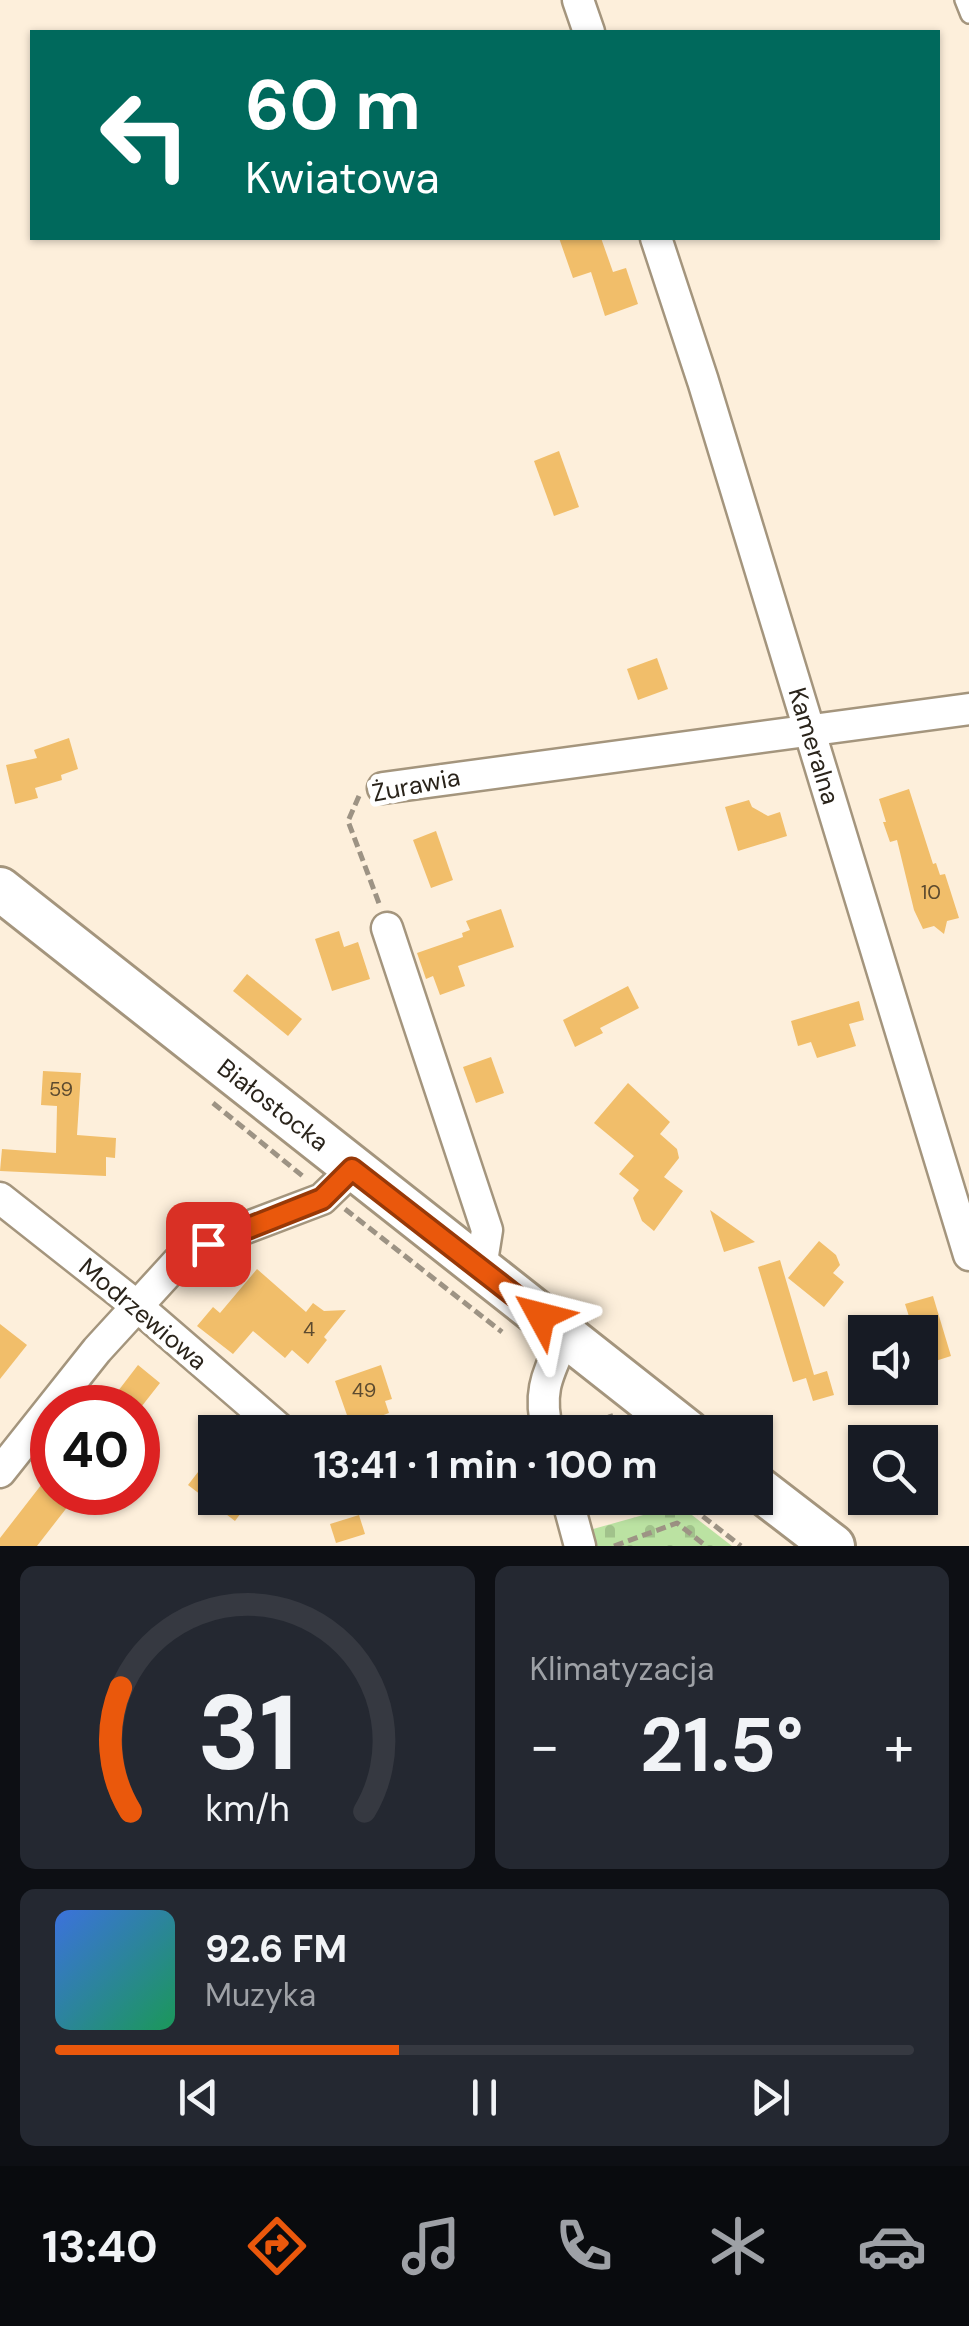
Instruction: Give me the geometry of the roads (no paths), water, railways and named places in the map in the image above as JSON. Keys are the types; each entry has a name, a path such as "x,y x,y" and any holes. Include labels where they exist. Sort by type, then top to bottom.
{"street":[{"path":"578,0 588,30"},
{"name":"Kameralna","path":"657,240 969,1256"},
{"name":"Żurawia","path":"383,788 969,710"},
{"name":"Białostocka","path":"0,889 666,1415"},
{"path":"387,928 487,1230 481,1268"},
{"path":"0,1472 137,1306 184,1256 322,1199 352,1169"},
{"name":"Modrzewiowa","path":"0,1198 137,1306 263,1415"},
{"path":"544,1415 541,1405 549,1372 566,1336"},
{"path":"773,1500 832,1546"},
{"path":"571,1515 580,1546"}],"lane":[{"path":"963,0 969,15"}]}
